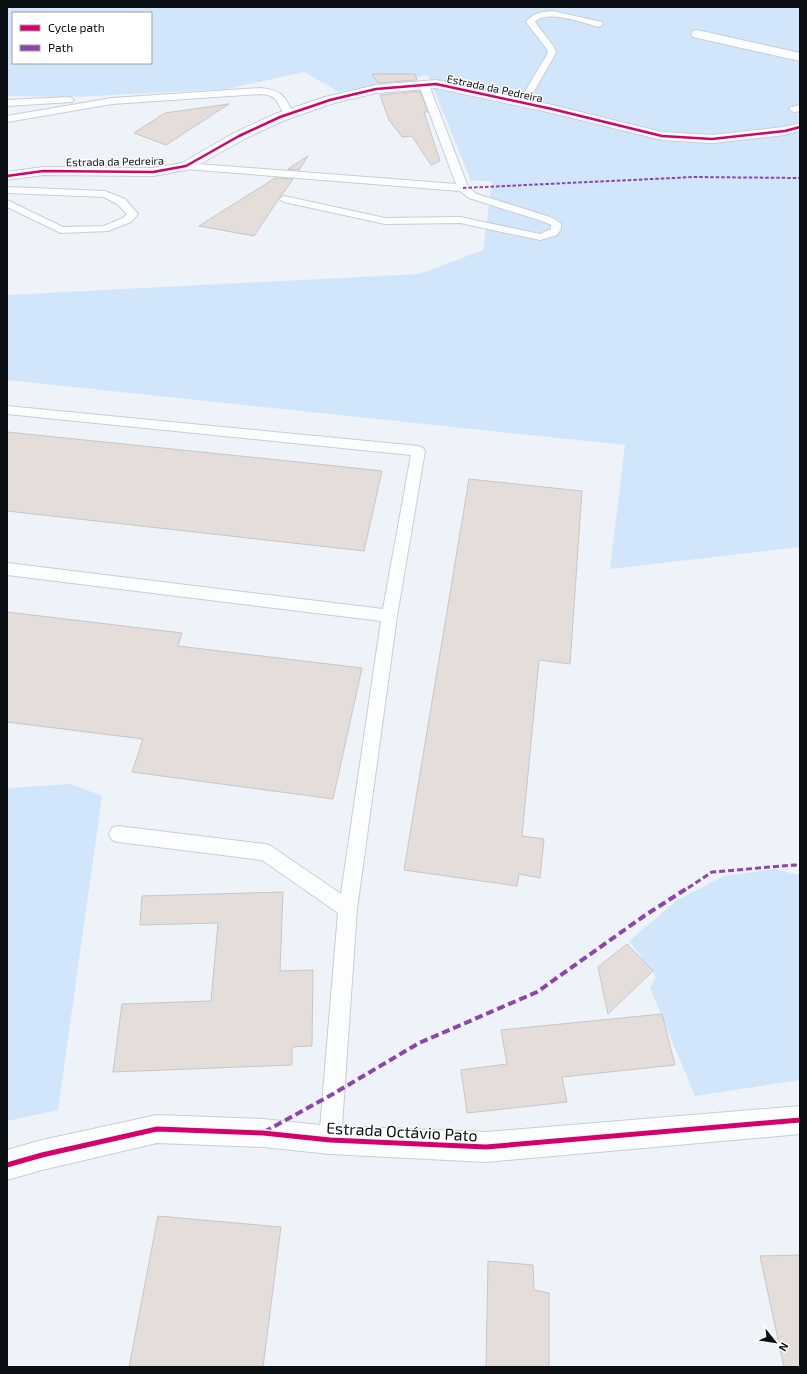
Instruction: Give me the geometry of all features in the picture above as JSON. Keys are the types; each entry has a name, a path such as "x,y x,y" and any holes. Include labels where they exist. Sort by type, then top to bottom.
{"street":[{"path":"697,34 800,57"},
{"name":"Estrada da Pedreira","path":"7,176 43,171 153,172 186,166 239,136 288,114 330,100 376,89 436,84 662,136 712,139 800,127"},
{"name":"Estrada Octávio Pato","path":"7,1165 42,1155 157,1128 263,1133 330,1140 486,1147 800,1120"}],"lane":[{"path":"523,103 552,52 530,22 531,18 537,15 554,14 599,24"},
{"path":"284,200 385,221 460,220 540,237 553,233 556,229 556,224 549,220 473,196 463,188 424,85"},
{"path":"7,119 112,101 272,91 281,97 288,114"},
{"path":"7,102 99,99 112,101"},
{"path":"186,166 463,188"},
{"path":"7,190 105,194 117,198 130,208 133,214 127,220 108,228 60,230 7,203"},
{"path":"7,410 418,451 389,616 348,909 330,1140"},
{"path":"7,569 389,616"},
{"path":"118,834 265,852 348,909"}],"shaded area":[{"path":"7,7 800,7 800,547 610,569 625,445 7,380 7,295 419,274 483,250 492,181 471,181 428,75 339,92 304,72 227,89 74,97 7,96"},
{"path":"71,784 102,796 58,1110 7,1121 7,788"},
{"path":"774,869 800,875 800,1080 695,1096 650,988 656,977 629,941 676,901 724,876"}],"building":[{"path":"372,74 415,74 417,80 378,83"},
{"path":"420,91 428,112 424,112 440,161 431,165 412,136 402,137 389,120 380,95"},
{"path":"229,104 166,145 134,133 165,113"},
{"path":"308,156 299,170 288,169"},
{"path":"275,178 293,179 278,198 254,236 199,226"},
{"path":"7,432 382,471 364,551 7,511"},
{"path":"469,479 582,491 570,664 539,660 522,836 544,839 540,878 519,874 517,886 404,870"},
{"path":"7,612 182,633 178,646 362,668 333,799 132,772 143,739 7,722"},
{"path":"283,892 280,971 313,970 312,1046 292,1047 292,1065 113,1072 122,1004 211,1001 218,923 140,925 142,896"},
{"path":"627,944 653,971 608,1014 598,967"},
{"path":"662,1014 675,1065 562,1077 567,1102 467,1113 461,1070 507,1064 501,1030"},
{"path":"158,1216 281,1227 263,1367 129,1367"},
{"path":"800,1255 800,1367 784,1367 760,1256"},
{"path":"488,1261 533,1265 534,1290 549,1293 549,1367 486,1367"}],"marked path":[{"path":"463,188 694,177 800,178"},
{"path":"264,1132 333,1094 419,1043 537,992 644,916 712,872 795,865 800,866"}],"cycle path":[{"path":"7,176 43,171 153,172 186,166 239,136 280,117 330,100 376,89 436,84 552,109 662,136 712,139 785,131 800,127"},
{"path":"7,1165 42,1155 157,1129 263,1133 330,1140 486,1147 800,1120"}]}
